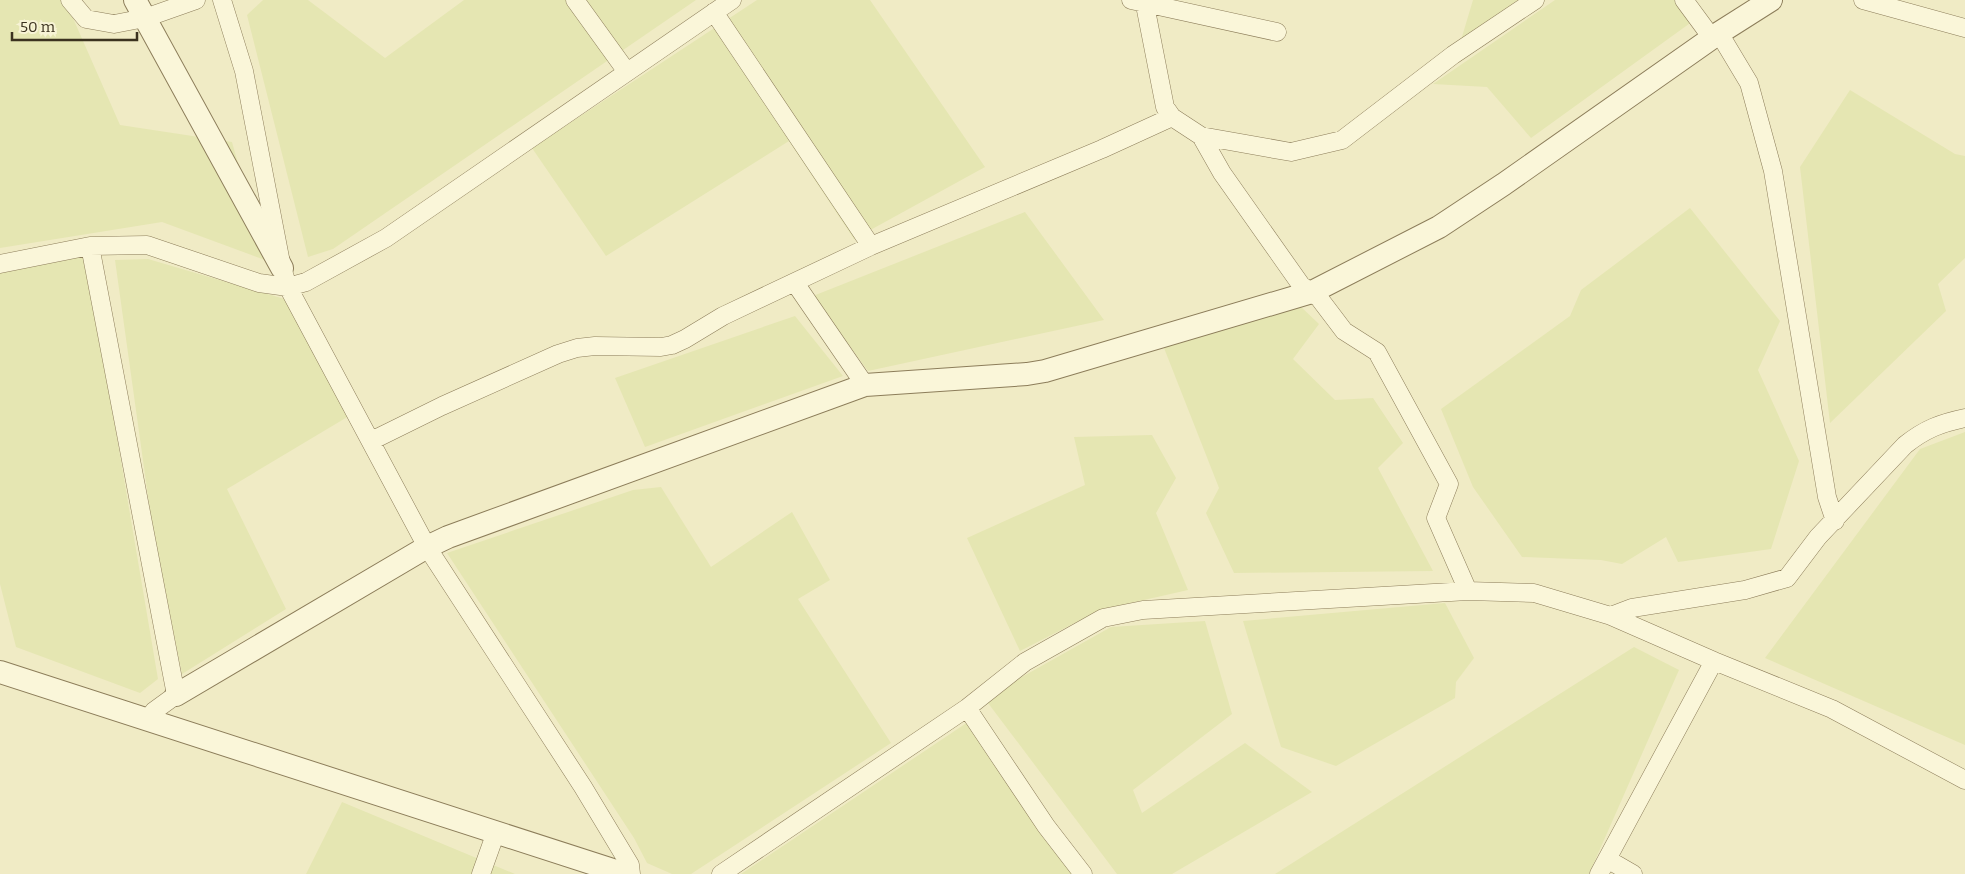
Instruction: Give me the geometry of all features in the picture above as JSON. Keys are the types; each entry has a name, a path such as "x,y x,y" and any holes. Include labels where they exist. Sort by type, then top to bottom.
{"street":[{"path":"70,0 86,19 114,24 140,6 196,0"},
{"path":"223,0 244,71 285,277"},
{"path":"575,0 628,72"},
{"path":"0,264 90,246 147,246 259,283 285,277 306,282 386,238 732,0"},
{"path":"1277,32 1140,1 1165,108 1172,117 1201,136 1291,152 1342,140 1453,55 1535,0"},
{"path":"1684,0 1716,35 1749,83 1773,171 1827,496 1835,521"},
{"path":"147,720 154,710 176,695 427,547 448,538 866,385 1027,374 1045,371 1312,292 1439,227 1504,184 1716,35 1771,0"},
{"path":"1863,0 1965,28"},
{"path":"140,6 427,547 583,787 630,865 631,874"},
{"path":"714,12 871,246"},
{"path":"371,441 442,406 558,354 577,348 595,346 661,348 672,345 723,316 871,246 1102,149 1172,117"},
{"path":"1201,136 1222,173 1301,286 1320,298 1344,330 1377,352 1450,484 1436,518 1468,591"},
{"path":"90,246 176,695"},
{"path":"795,283 866,385"},
{"path":"1610,616 1632,608 1745,590 1787,578 1818,538 1906,444 1921,432 1945,422 1965,418"},
{"path":"721,874 967,708 1025,662 1103,618 1143,610 1468,591 1534,593 1610,616 1832,709 1965,780"},
{"path":"1634,874 1603,867 1714,661"},
{"path":"0,672 624,874"},
{"path":"967,708 1046,826 1083,874"},
{"path":"481,874 496,832"}],"green space":[{"path":"0,0 65,0 120,125 232,142 265,260 162,222 0,248"},
{"path":"263,0 308,0 385,58 464,0 696,0 333,249 308,257 247,15"},
{"path":"757,0 870,0 985,167 854,239 789,141 606,256 532,148"},
{"path":"1473,0 1518,0 1461,40"},
{"path":"1555,0 1674,0 1693,21 1531,138 1487,87 1433,84"},
{"path":"1850,90 1955,154 1965,156 1965,258 1938,284 1946,311 1830,423 1800,167"},
{"path":"1690,208 1780,321 1758,370 1799,461 1771,549 1678,562 1666,537 1622,564 1601,560 1522,557 1473,487 1441,409 1570,316 1581,290"},
{"path":"1025,212 1104,320 868,371 813,296"},
{"path":"86,255 158,679 140,693 16,647 0,584 0,273"},
{"path":"148,259 288,300 349,416 227,489 286,609 182,674 153,532 115,260"},
{"path":"1299,305 1319,324 1293,359 1335,400 1373,398 1403,443 1378,468 1433,571 1234,573 1206,513 1219,488 1164,348"},
{"path":"795,316 843,376 645,447 615,378"},
{"path":"1965,432 1965,745 1765,658 1920,449"},
{"path":"1152,435 1176,478 1156,513 1188,590 1100,610 1020,651 967,538 1085,485 1074,437"},
{"path":"661,487 711,567 792,512 830,580 798,599 891,743 691,874 672,874 647,863 634,838 447,553 633,490"},
{"path":"1445,603 1474,658 1456,682 1455,698 1336,766 1281,747 1243,621"},
{"path":"1205,621 1232,714 1133,790 1142,813 1245,743 1312,792 1172,874 1117,874 988,703 1011,683 1111,627"},
{"path":"1634,647 1679,670 1589,874 1275,874"},
{"path":"974,718 1083,874 741,874"},
{"path":"342,802 515,874 306,874"}]}
